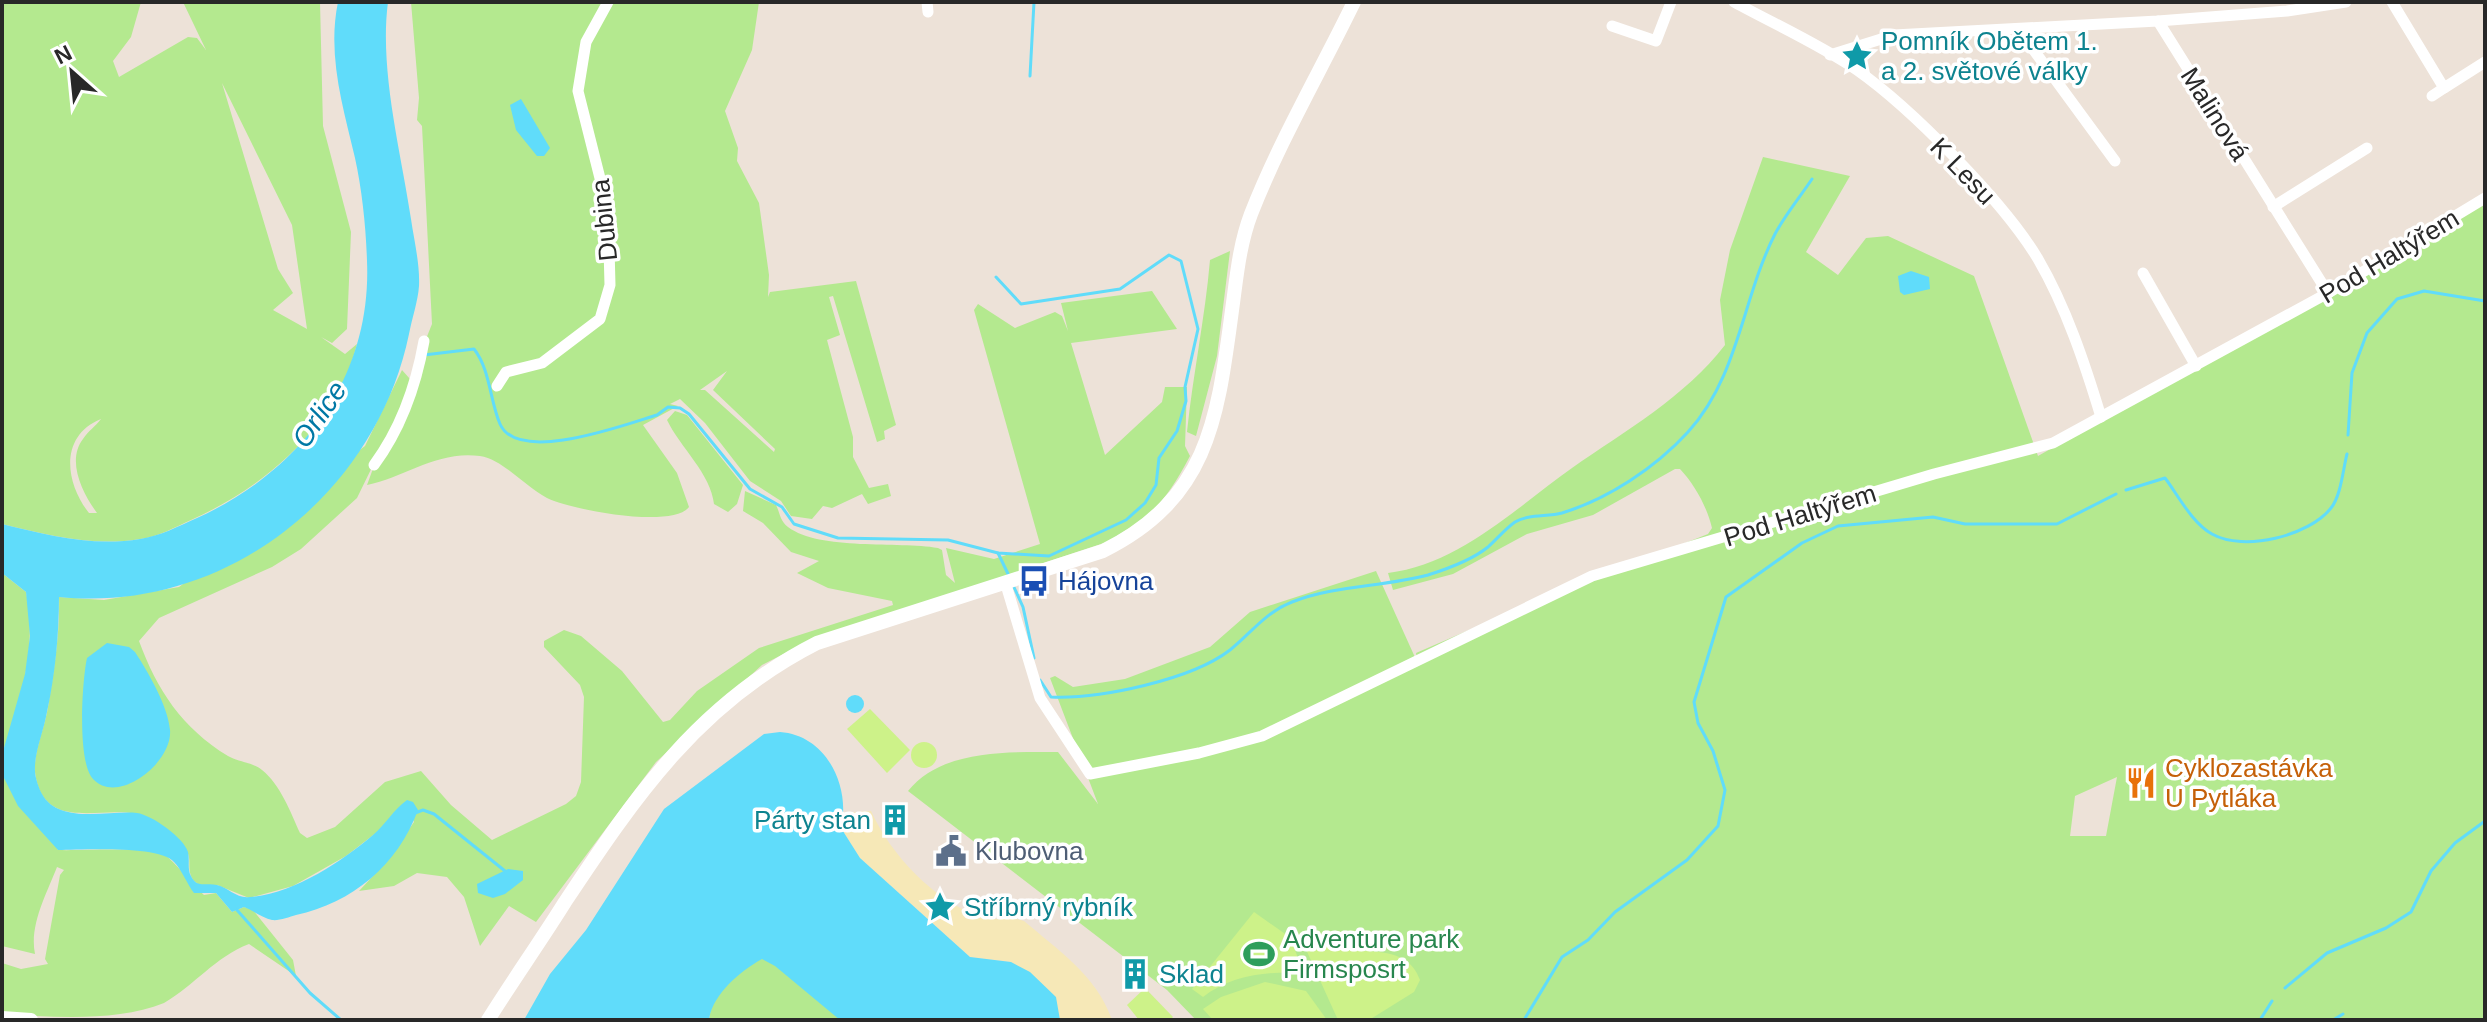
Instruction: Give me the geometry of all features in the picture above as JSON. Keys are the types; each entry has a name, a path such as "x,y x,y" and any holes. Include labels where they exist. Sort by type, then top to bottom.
{"street":[{"name":"Dubina","path":"497,386 506,372 542,363 600,319 610,285 608,210 578,91 586,42 608,2"},
{"path":"1612,26 1656,41 1671,2"},
{"name":"K Lesu","path":"1734,2 1857,70 1906,112 2012,222 2052,287 2101,417"},
{"path":"1830,55 1894,35 2158,21 2287,11 2346,2"},
{"path":"2392,2 2444,88"},
{"path":"488,1020 642,788 742,689 775,664 817,643 1006,585 1103,551 1131,537 1166,510 1190,477 1213,422 1239,255 1250,215 1351,8"},
{"name":"Malinová","path":"2158,21 2328,293"},
{"path":"2019,30 2115,161"},
{"path":"2432,96 2485,62"},
{"path":"2273,207 2367,148"},
{"name":"Pod Haltýřem","path":"1006,585 1040,698 1090,774 1199,753 1262,736 1592,576 1934,474 2029,452 2101,417 2328,293 2485,198"},
{"path":"2143,273 2196,366"},
{"path":"374,465 399,425 424,341"},
{"path":"2,1018 31,1020"}],"green space":[{"path":"2,2 141,2 131,37 113,61 119,77 188,37 197,38 206,50 183,2 320,2 323,126 351,232 347,329 332,343 321,337 345,354 357,344 347,374 333,401 315,427 271,471 219,506 160,534 123,541 88,541 2,524","holes":["222,83 292,225 307,329 273,310 293,293 278,269","101,419 83,439 76,457 78,477 97,513 89,513 75,488 70,461 78,437"]},
{"path":"411,2 759,2 752,50 725,111 738,148 737,161 759,203 769,275 768,297 770,292 856,281 896,425 884,431 885,439 877,442 833,296 829,297 840,335 827,340 853,437 853,457 869,488 888,484 891,496 868,504 862,494 832,508 823,506 812,519 791,516 781,501 750,481 705,423 680,399 670,404 678,406 643,425 677,473 689,507 663,517 598,512 559,503 539,493 506,468 480,456 436,460 367,485 378,455 357,498 301,549 272,567 159,618 139,641 163,692 184,720 228,756 258,767 268,776 284,799 300,833 307,838 335,827 385,782 421,771 451,805 492,840 566,804 576,796 581,782 584,697 580,685 544,647 544,641 564,630 581,636 622,671 663,722 670,720 697,691 759,648 893,605 892,601 828,588 797,573 819,561 791,552 763,523 743,511 745,491 776,505 785,525 802,535 839,542 938,548 942,550 946,575 955,583 946,548 994,559 1040,544 974,310 978,304 1015,328 1055,312 1062,316 1068,331 1061,303 1152,291 1177,329 1071,343 1105,455 1162,402 1165,387 1187,387 1185,446 1190,456 1165,497 1136,524 1107,542 809,641 762,665 656,762 536,922 509,906 480,946 464,897 447,877 417,873 394,886 359,891 387,861 414,822 407,801 376,833 346,856 293,886 249,898 217,885 199,885 191,877 189,857 184,847 150,819 118,812 66,811 51,805 41,793 35,772 54,666 59,597 104,600 179,587 365,446 402,370 410,379 432,324 422,126 417,120 419,98","holes":["727,371 713,390 775,449 774,452 705,390 700,390"]},
{"path":"1763,157 1850,176 1806,252 1838,275 1866,238 1888,236 1974,276 2038,456 2485,203 2485,1020 1196,1020 1167,990 908,791 922,777 957,760 998,753 1058,752 1098,804 1050,678 1055,676 1073,687 1125,679 1210,647 1250,612 1376,571 1418,664 1416,653 1520,608 1708,534 1712,528 1700,497 1680,469 1675,469 1593,515 1527,534 1453,574 1393,590 1388,573 1414,568 1463,547 1692,381 1725,345 1720,300 1730,250","holes":["2117,777 2106,836 2070,836 2075,796"]},
{"path":"1230,251 1217,356 1196,436 1187,432 1210,260"},
{"path":"675,411 687,415 743,485 737,504 728,512 714,504 707,482 667,420"},
{"path":"2,573 26,592 30,633 21,695 2,755"},
{"path":"870,709 910,750 887,773 847,729"},
{"path":"924,742 933,746 937,755 933,764 924,768 915,764 911,755 915,746"},
{"path":"2,755 58,850 129,850 165,855 204,895 216,893 232,912 244,907 253,910 293,960 296,976 249,944 226,956 164,1003 146,1009 85,1017 2,1014 2,963 21,969 48,964 45,959 60,875 64,870 57,867 40,909 34,932 35,954 2,946"},
{"name":"Adventure park Firmsposrt","path":"1254,912 1291,938 1303,973 1238,979 1203,997 1192,989"},
{"path":"1299,934 1329,947 1393,955 1414,968 1420,980 1414,992 1369,1020 1338,1020"},
{"path":"762,957 775,964 843,1020 709,1020 715,1001 727,983"},
{"path":"1265,982 1306,991 1327,1020 1213,1020 1203,1009 1221,997"},
{"path":"1145,988 1173,1017 1170,1020 1139,1020 1127,1005"}],"sand":[{"name":"Stříbrný rybník","path":"871,811 902,860 931,888 964,910 981,917 1024,921 1087,977 1112,1020 1060,1020 1011,962 970,957 860,858 841,828 845,813"}],"water":[{"path":"338,2 388,2 386,55 389,83 419,278 409,334 391,392 364,445 328,492 284,532 234,563 179,586 120,597 59,597 54,669 35,764 38,786 50,804 72,813 137,813 151,818 167,828 185,846 193,880 217,885 245,897 283,890 316,875 373,835 407,800 413,802 418,810 409,830 398,848 370,879 336,901 284,919 272,920 244,907 232,912 216,893 194,893 177,865 166,857 137,851 58,850 18,806 4,778 2,755 25,674 30,636 26,592 2,573 2,524 53,536 105,542 147,538 162,533 234,498 268,474 298,447 323,416 343,381 357,344 365,304 367,261 360,183 335,61"},
{"path":"521,99 550,148 544,156 537,156 516,130 510,105"},
{"path":"1911,271 1929,277 1930,289 1904,295 1900,292 1898,276"},
{"path":"107,643 129,647 135,652 161,700 170,730 169,742 154,767 129,784 116,787 104,786 93,779 88,770 83,739 82,702 87,658"},
{"path":"855,695 864,704 855,713 846,704"},
{"name":"Stříbrný rybník","path":"780,732 810,742 832,765 842,796 841,828 860,858 970,957 1011,962 1030,972 1056,997 1060,1020 840,1020 775,966 762,959 721,993 709,1020 524,1020 550,974 586,930 664,809 764,734"},
{"path":"508,869 523,871 523,880 505,894 493,898 478,893 477,884"}],"waterway":[{"path":"1030,76 1034,2"},
{"path":"1040,680 1051,697 1071,697 1119,691 1169,679 1213,661 1266,617 1292,602 1325,592 1411,579 1443,570 1482,552 1520,519 1562,513 1596,500 1630,481 1675,445 1705,410 1729,362 1775,234 1812,179"},
{"path":"424,355 474,349 487,375 500,424 511,436 550,442 599,433 657,415 668,407 680,408 689,414 750,489 782,507 794,524 838,538 948,540 998,553 1049,556 1126,520 1145,503 1156,485 1159,458 1177,431 1186,401 1185,387 1198,329 1181,261 1169,255 1120,289 1021,304 996,277"},
{"path":"2348,435 2352,373 2367,333 2397,299 2424,291 2485,301"},
{"path":"2126,490 2165,478 2192,516 2212,534 2225,539 2258,541 2292,533 2321,518 2334,503 2347,454"},
{"path":"1524,1020 1562,957 1588,940 1615,912 1687,860 1718,826 1725,790 1713,751 1698,723 1694,702 1726,597 1802,543 1838,526 1933,517 1965,524 2057,524 2116,494"},
{"path":"998,553 1010,578"},
{"path":"1013,585 1023,607 1034,658"},
{"path":"415,813 423,810 434,814 505,871"},
{"path":"2285,988 2327,953 2386,928 2411,912 2431,871 2455,843 2485,821"},
{"path":"237,910 310,993 341,1020"},
{"path":"2260,1020 2272,1001"},
{"path":"2333,1020 2343,1014"}],"place":[{"name":"Pomník Obětem 1. a 2. světové války","path":"1857,56"},
{"name":"Hájovna","path":"1034,581"},
{"name":"Cyklozastávka U Pytláka","path":"2141,783"},
{"name":"Párty stan","path":"895,820"},
{"name":"Klubovna","path":"951,851"},
{"name":"Stříbrný rybník","path":"940,907"},
{"name":"Adventure park Firmsposrt","path":"1259,954"},
{"name":"Sklad","path":"1135,974"}],"water label":[{"name":"Orlice","path":"319,414"}]}
